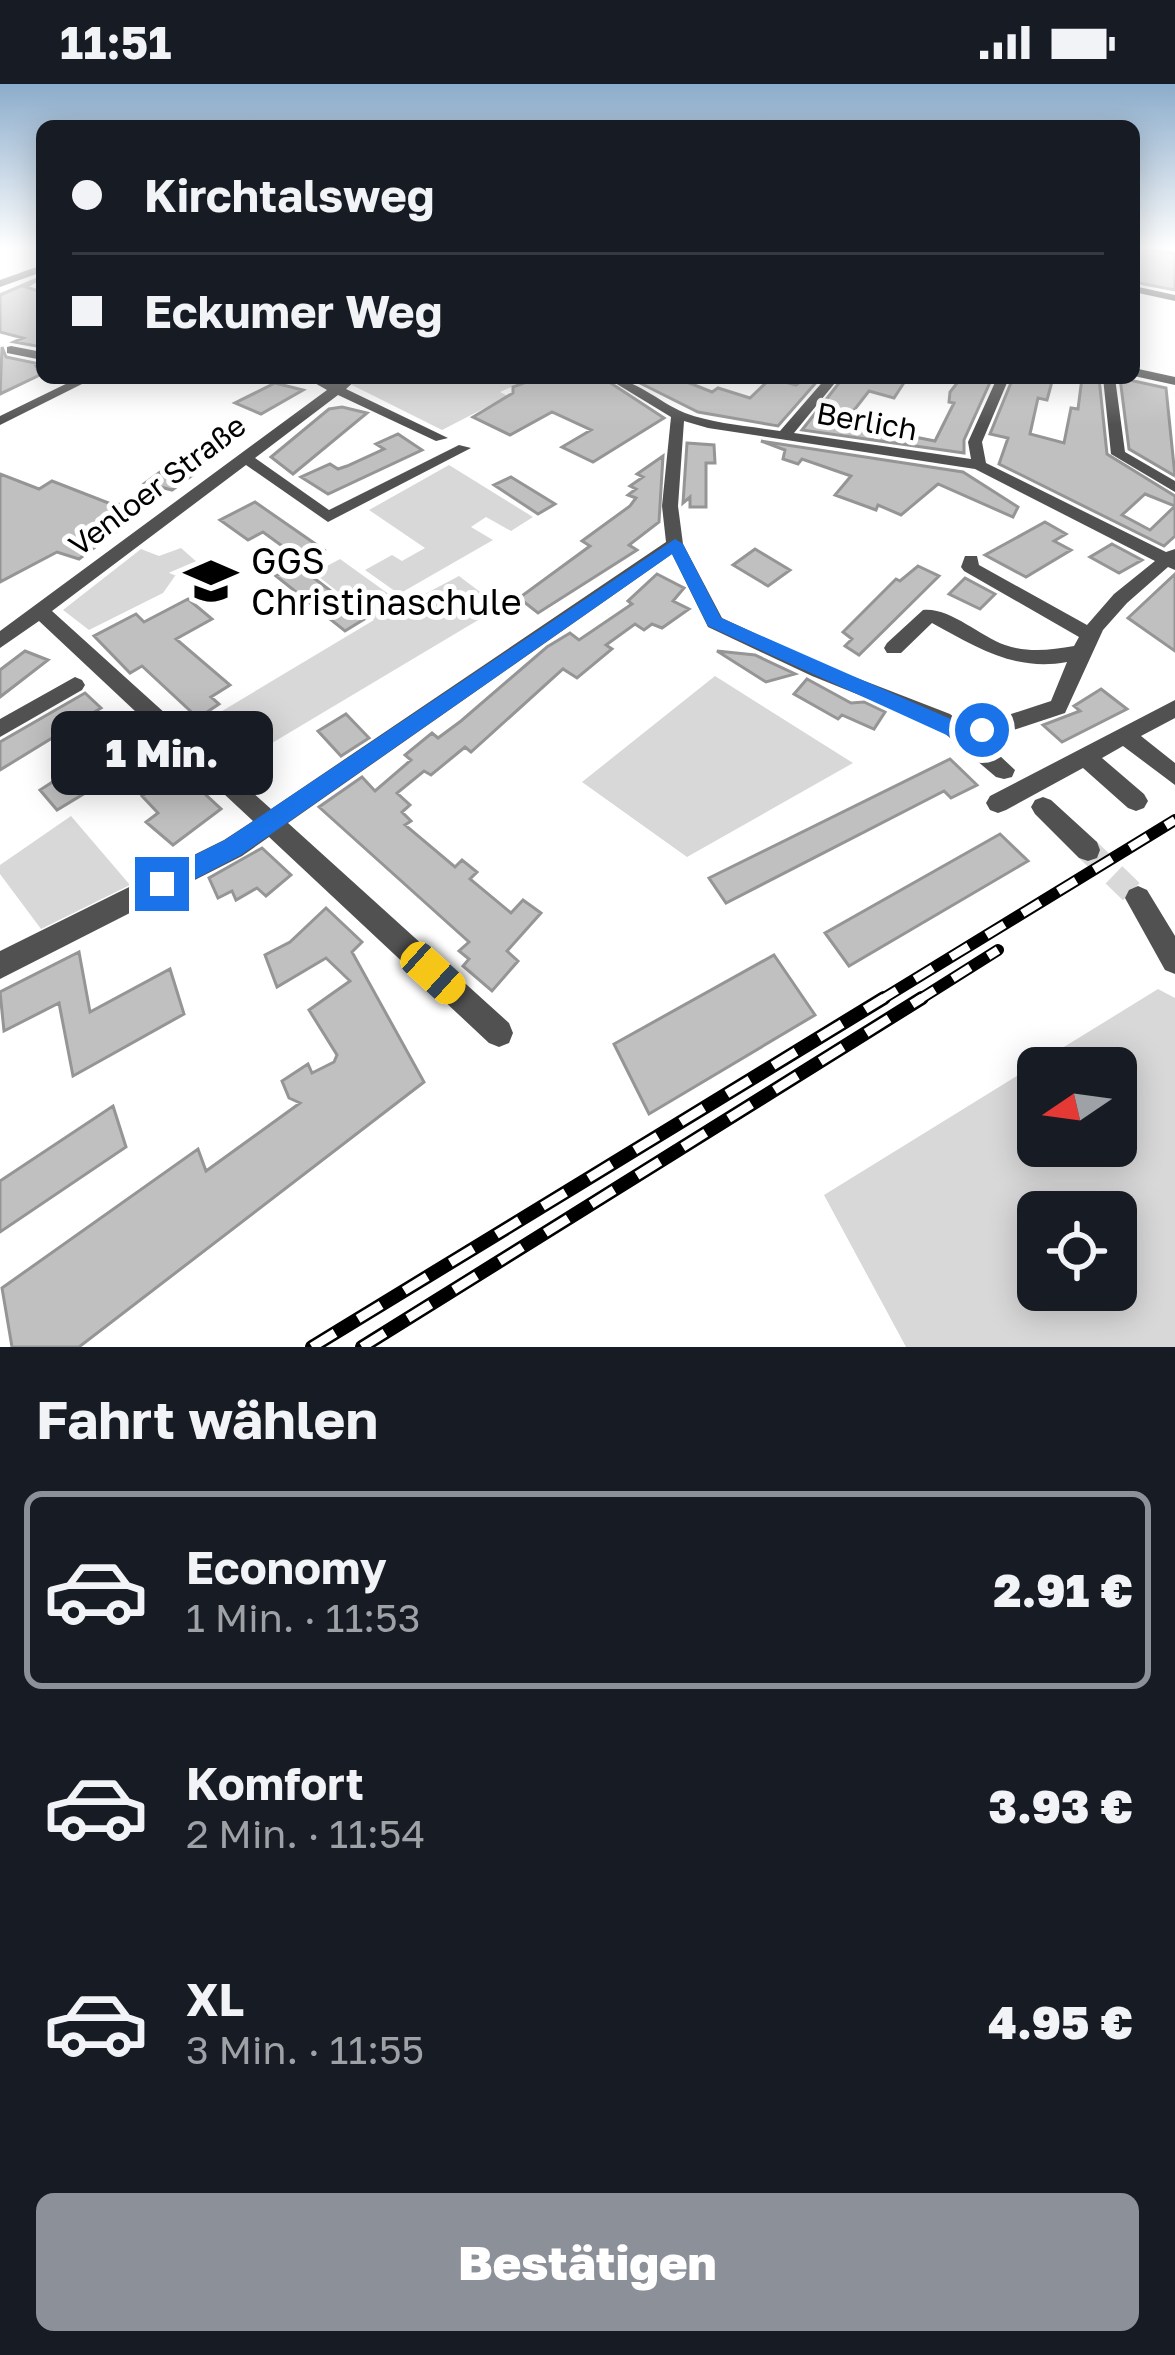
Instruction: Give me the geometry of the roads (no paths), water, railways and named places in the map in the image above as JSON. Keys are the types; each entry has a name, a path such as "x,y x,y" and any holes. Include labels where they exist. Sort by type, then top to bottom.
{"street":[{"path":"11,350 36,355"},
{"path":"1140,373 1175,381"},
{"path":"0,421 76,384"},
{"path":"344,384 441,438"},
{"name":"Venloer Straße","path":"0,641 344,384"},
{"name":"Berlich","path":"623,384 678,416 979,465 1172,559"},
{"path":"784,434 827,384"},
{"path":"979,465 975,442 1000,384"},
{"path":"1110,384 1118,454 1175,487"},
{"path":"678,416 670,506 675,544 715,622 969,736 1004,770"},
{"path":"246,458 328,517 464,448"},
{"path":"0,965 233,848 407,733 675,544"},
{"path":"969,736 1058,707 1086,644 1136,582 1172,559"},
{"path":"971,560 970,566 1086,644"},
{"path":"39,610 499,1033"},
{"path":"894,648 931,614 1019,659 1045,661 1086,644"},
{"path":"0,729 75,685"},
{"path":"998,803 1128,738 1175,708"},
{"path":"80,759 151,713"},
{"path":"1128,738 1175,776"},
{"path":"1088,759 1136,801"},
{"path":"1043,807 1088,850"},
{"path":"1138,898 1175,961"}],"tunnel":[{"path":"1088,850 1138,898"}],"railway":[{"path":"879,1001 1175,820"},
{"path":"917,1001 998,950"},
{"path":"312,1347 884,998"},
{"path":"362,1347 922,998"}],"place":[{"name":"GGS Christinaschule","path":"211,581"}]}
